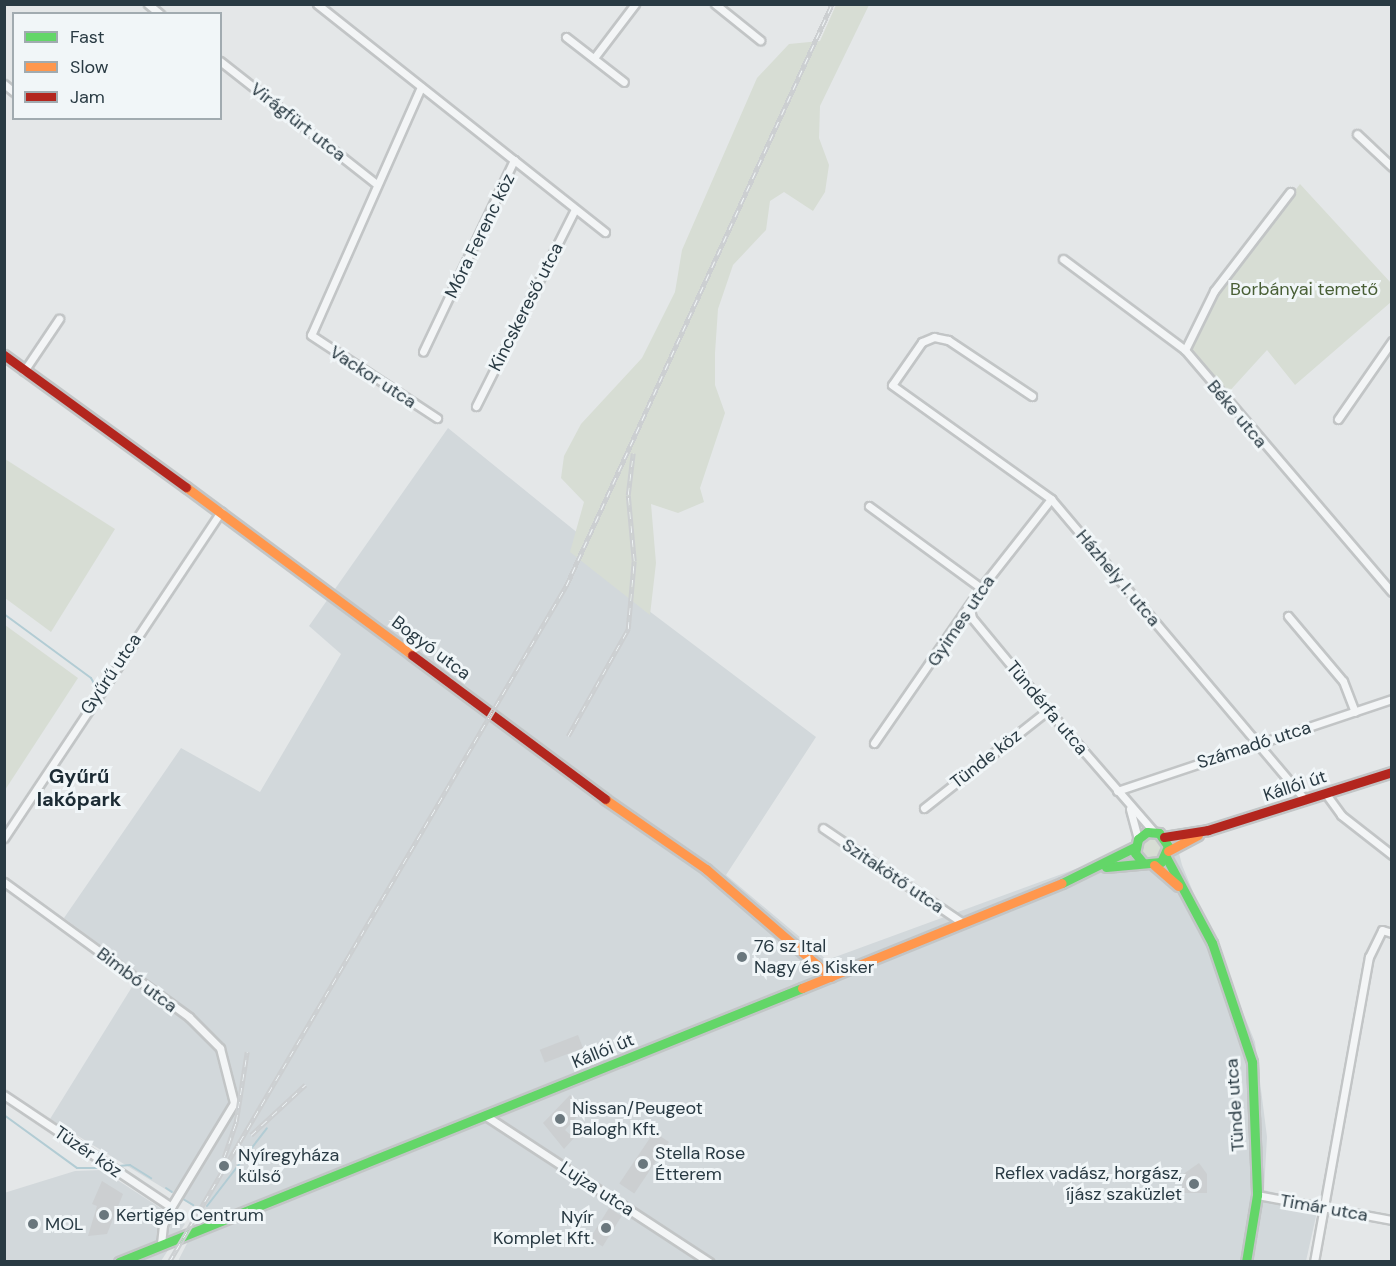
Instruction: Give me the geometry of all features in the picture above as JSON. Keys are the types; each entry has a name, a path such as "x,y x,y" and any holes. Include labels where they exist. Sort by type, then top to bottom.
{"main road":[{"name":"Bogyó utca","path":"4,355 221,512 571,775 706,869 831,977"},
{"name":"Kállói út","path":"1164,837 1208,830 1392,772"},
{"name":"Kállói út","path":"1098,869 1143,863 1154,865 1167,854 1208,830"},
{"name":"Kállói út","path":"119,1262 1098,869 1153,831"},
{"path":"1153,831 1164,837 1167,854"},
{"path":"1136,843 1143,863"},
{"name":"Tünde utca","path":"1167,854 1180,888 1212,944 1252,1062 1257,1195 1246,1262"},
{"name":"Tünde utca","path":"1154,865 1180,888"}],"street":[{"name":"Móra Ferenc köz","path":"317,4 514,160 423,352"},
{"path":"594,58 635,4"},
{"path":"715,4 760,40"},
{"path":"566,37 624,82"},
{"name":"Virágfürt utca","path":"222,63 375,183"},
{"path":"375,183 422,87"},
{"path":"1357,134 1392,167"},
{"path":"514,160 605,232"},
{"name":"Vackor utca","path":"375,183 311,335 437,418"},
{"path":"1185,350 1214,291 1290,192"},
{"name":"Kincskereső utca","path":"476,406 575,209"},
{"name":"Béke utca","path":"1063,259 1185,350 1392,592"},
{"path":"24,371 58,319"},
{"name":"Házhely I. utca","path":"1032,396 948,340 934,337 922,342 895,375 892,385 897,393 1051,500 1305,800"},
{"path":"1338,420 1392,341"},
{"name":"Gyimes utca","path":"874,744 970,608 981,588 1051,500"},
{"path":"869,506 981,588"},
{"name":"Gyűrű utca","path":"4,838 221,512"},
{"name":"Tündérfa utca","path":"970,608 972,618 1129,806 1153,831"},
{"path":"1288,616 1343,681 1355,712"},
{"name":"Számadó utca","path":"1117,791 1392,699"},
{"name":"Tünde köz","path":"924,808 1048,710"},
{"path":"1326,794 1341,815 1392,855"},
{"name":"Tündérfa utca","path":"1129,806 1136,843"},
{"name":"Szitakötő utca","path":"823,828 963,924"},
{"name":"Bimbó utca","path":"4,882 208,1033 220,1048 234,1103 171,1207"},
{"path":"1314,1262 1369,957 1382,930 1392,933"},
{"name":"Tüzér köz","path":"4,1095 171,1207"},
{"name":"Lujza utca","path":"486,1116 709,1262"},
{"name":"Timár utca","path":"1257,1195 1392,1220"},
{"path":"161,1245 163,1225 171,1207"}],"shaded area":[{"path":"448,428 579,534 571,552 816,737 726,875 827,960 1174,833 1182,865 1255,1042 1267,1137 1264,1190 1319,1203 1306,1261 178,1261 203,1212 50,1119 140,974 64,918 181,748 260,792 341,654 309,626"},
{"path":"102,1170 185,1224 161,1261 5,1261 4,1193 75,1171"}],"green space":[{"path":"836,5 869,5 820,106 819,138 829,165 825,192 813,211 784,192 770,201 766,230 733,265 718,309 715,353 715,385 725,413 700,488 704,502 678,513 651,504 656,563 650,615 570,552 584,502 561,478 564,456 581,424 642,358 675,292 682,250 757,78 789,44 820,41"},
{"name":"Borbányai temető","path":"1300,184 1391,283 1391,302 1295,385 1267,350 1226,395 1191,349 1219,291"},
{"path":"5,459 115,529 51,632 5,598"},
{"path":"5,625 78,678 5,790"},
{"path":"1151,836 1156,837 1162,843 1162,853 1156,859 1151,860 1146,859 1140,853 1139,848 1140,843 1146,837"}],"building":[{"path":"578,1035 583,1048 545,1063 540,1050"},
{"name":"Nissan/Peugeot Balogh Kft.","path":"570,1095 585,1108 565,1130 574,1138 564,1149 543,1123"},
{"name":"Stella Rose Étterem","path":"654,1132 669,1142 634,1193 619,1183"},
{"name":"Reflex vadász, horgász, íjász szaküzlet","path":"1199,1163 1207,1174 1207,1193 1182,1193 1182,1175"},
{"name":"Kertigép Centrum","path":"102,1181 123,1194 107,1234 88,1236 97,1206 92,1204"},
{"name":"Nyír Komplet Kft.","path":"609,1208 622,1216 603,1246 590,1239"}],"waterway":[{"path":"4,614 91,678 96,687"},
{"path":"4,1115 77,1168 97,1168"},
{"path":"207,1206 267,1128"},
{"path":"119,1166 130,1165 151,1178"},
{"path":"166,1188 172,1192"},
{"path":"183,1199 193,1205"}],"railway":[{"path":"169,1262 566,586 832,4"},
{"path":"568,736 628,629 634,561 628,495 633,453"},
{"path":"224,1157 236,1122 247,1052"},
{"path":"251,1135 305,1085"}],"traffic: fast":[{"path":"1106,867 1161,862 1168,846 1159,833 1147,832 1138,839 1135,853 1143,863"},
{"path":"1062,883 1135,847"},
{"path":"1166,857 1212,943 1252,1062 1257,1195 1246,1262"},
{"path":"119,1262 802,988"}],"traffic: slow":[{"path":"186,487 412,655"},
{"path":"605,799 706,869 831,977"},
{"path":"1168,851 1198,835"},
{"path":"1154,865 1178,886"},
{"path":"802,988 1062,883"}],"traffic: jam":[{"path":"4,355 186,487"},
{"path":"412,655 605,799"},
{"path":"1164,837 1208,830 1392,772"}],"place":[{"name":"76 sz Ital Nagy és Kisker","path":"742,957"},
{"name":"Nissan/Peugeot Balogh Kft.","path":"560,1119"},
{"name":"Stella Rose Étterem","path":"643,1164"},
{"name":"Nyíregyháza külső","path":"224,1166"},
{"name":"Reflex vadász, horgász, íjász szaküzlet","path":"1194,1184"},
{"name":"Kertigép Centrum","path":"104,1215"},
{"name":"MOL","path":"33,1224"},
{"name":"Nyír Komplet Kft.","path":"606,1228"}],"district":[{"name":"Gyűrű lakópark","path":"79,788"}]}
